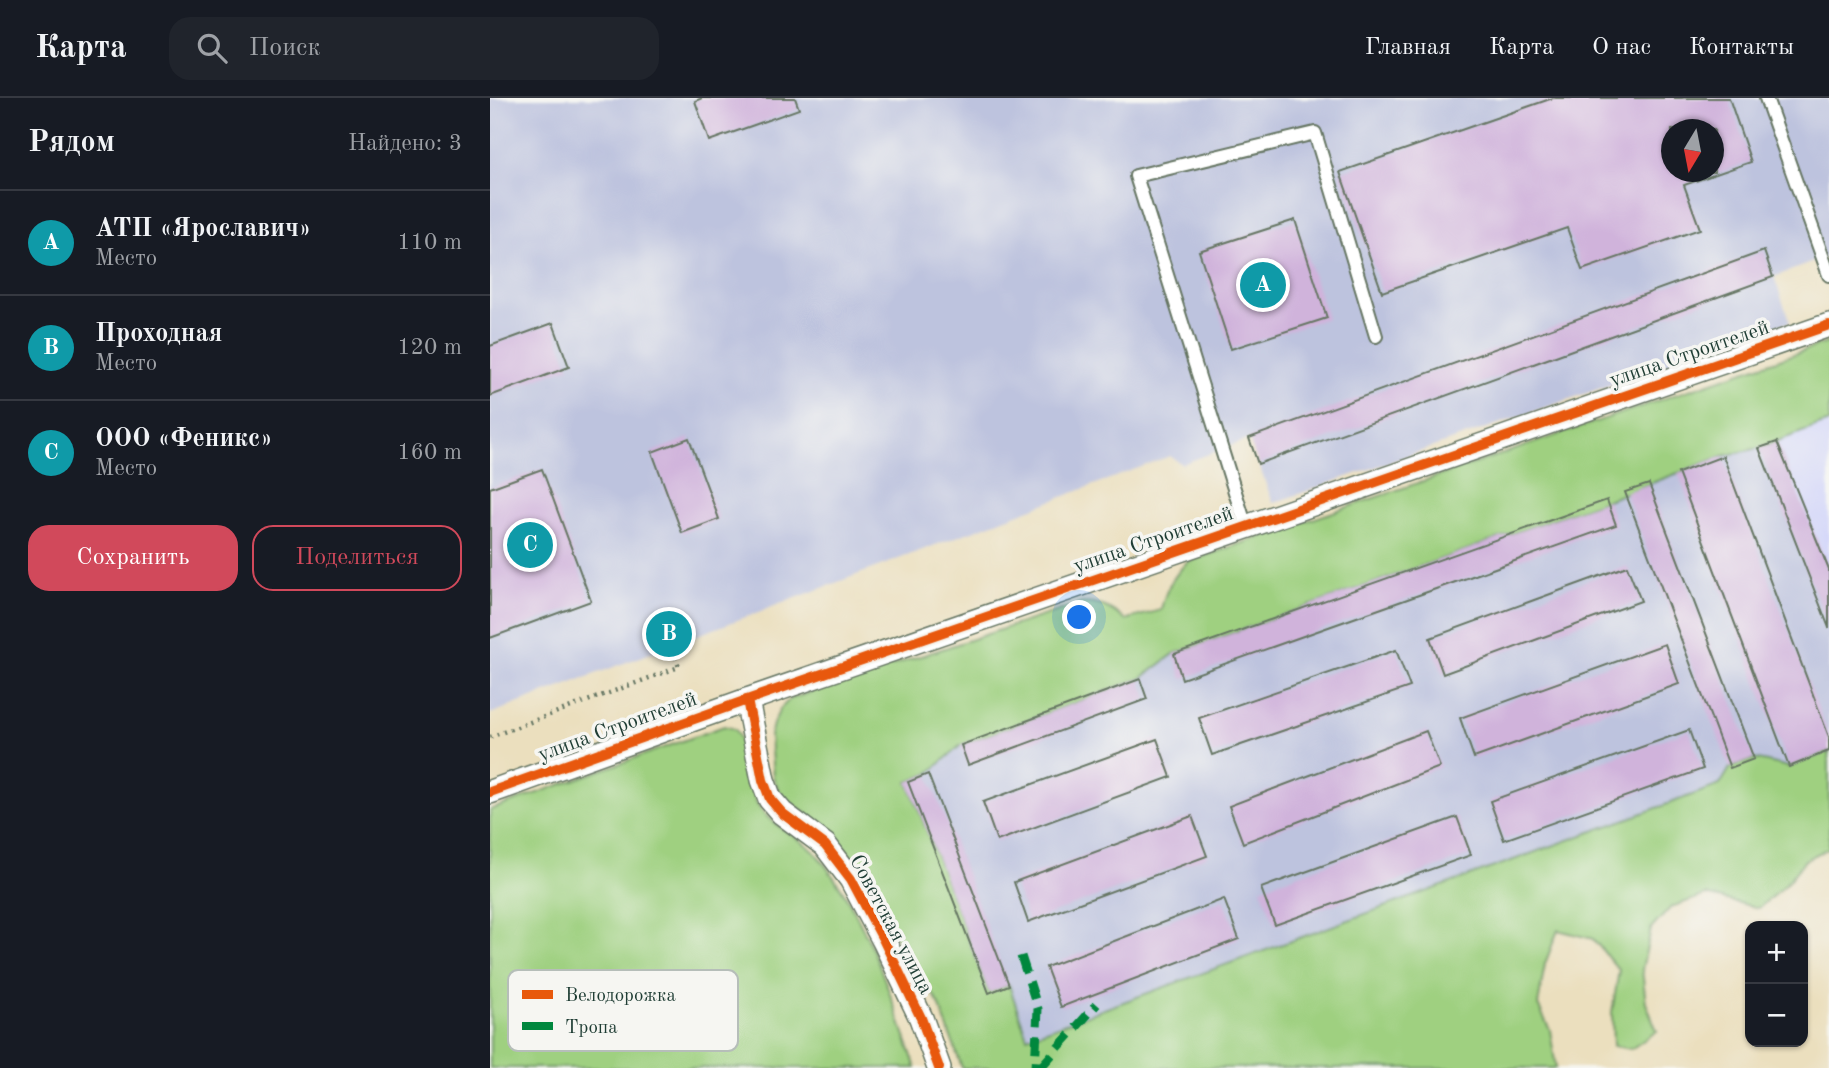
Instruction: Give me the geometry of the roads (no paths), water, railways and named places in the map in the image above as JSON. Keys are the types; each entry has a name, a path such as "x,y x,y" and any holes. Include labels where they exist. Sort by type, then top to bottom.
{"street":[{"name":"улица Строителей","path":"490,792 747,700 1829,325"},
{"name":"Советская улица","path":"747,700 769,799 782,813 825,845 851,879 921,1018 939,1068"}],"lane":[{"path":"1768,98 1829,275"},
{"path":"1246,527 1136,176 1315,133 1376,336"}],"place":[{"name":"АТП «Ярославич»","path":"1263,285"},
{"name":"ООО «Феникс»","path":"530,545"},
{"name":"Проходная","path":"669,634"}]}
